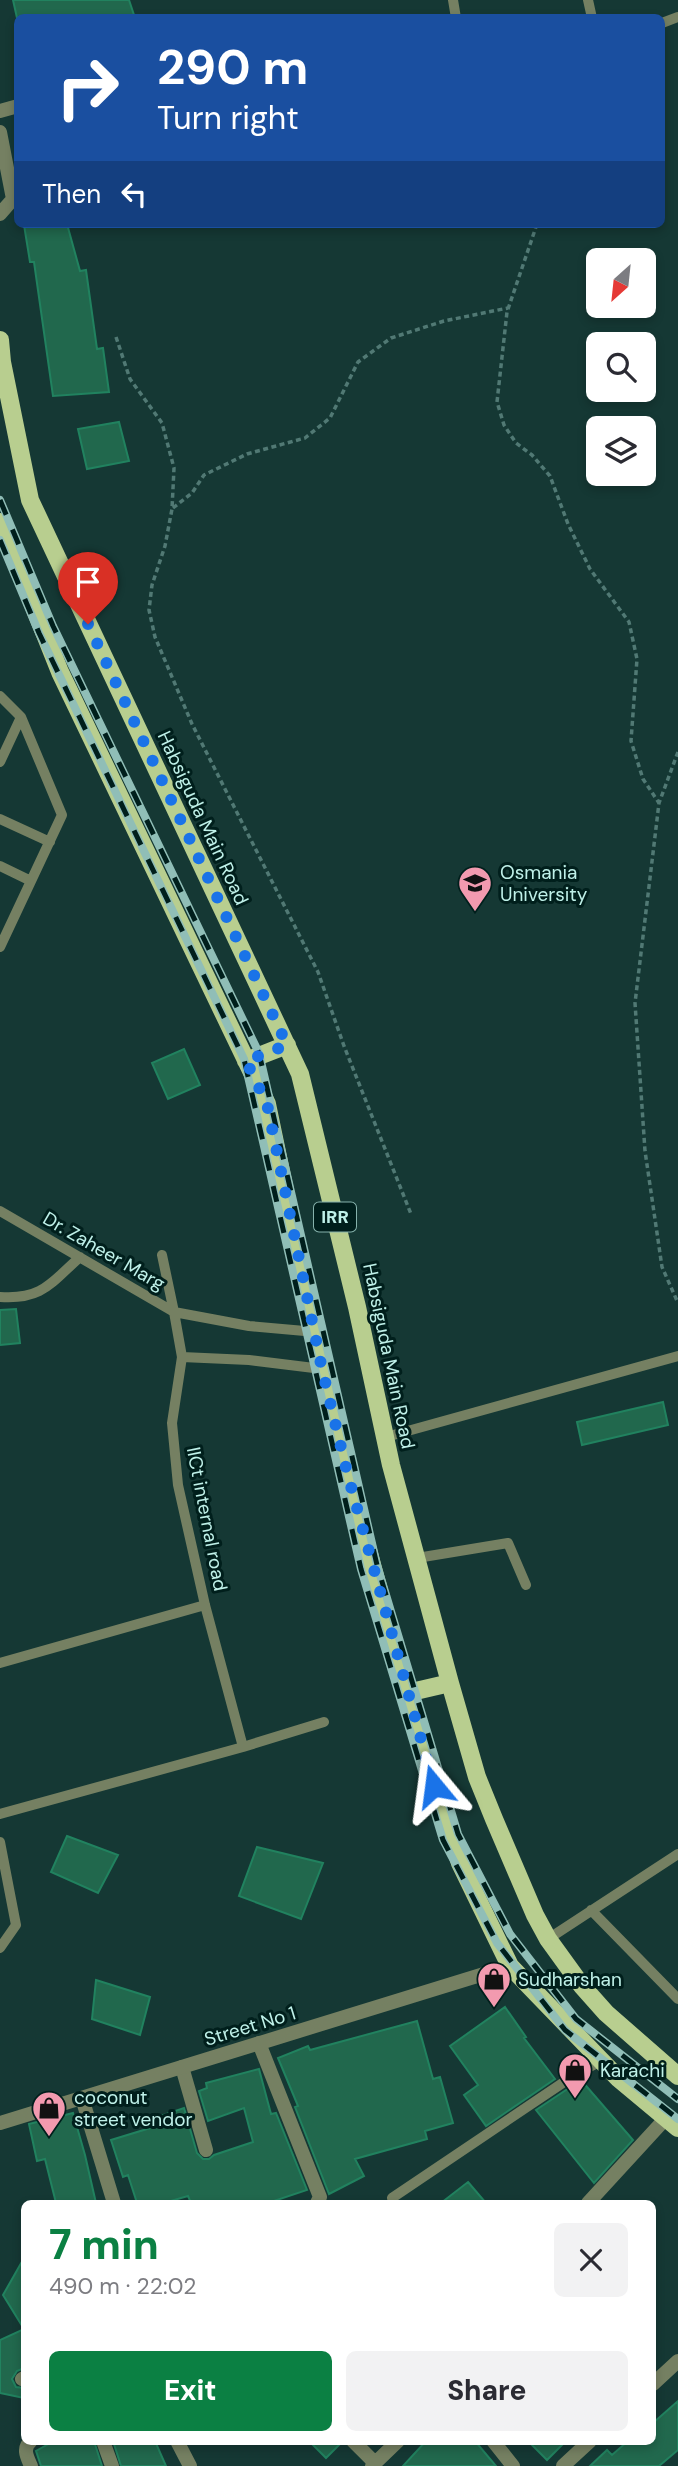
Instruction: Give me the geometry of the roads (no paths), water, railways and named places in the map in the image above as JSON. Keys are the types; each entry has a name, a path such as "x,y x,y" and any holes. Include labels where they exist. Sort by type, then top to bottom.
{"main road":[{"name":"Habsiguda Main Road","path":"0,340 30,500 300,1074 386,1437 477,1777 535,1915 548,1939 582,1986 606,2013 678,2076"},
{"name":"IRR","path":"0,522 60,672 267,1104 322,1369 347,1472 407,1693 460,1863 510,1966 618,2078 672,2123"},
{"path":"246,1061 287,1045"},
{"path":"407,1693 450,1683"}],"street":[{"path":"0,132 13,199 0,214"},
{"name":"Street No 1","path":"0,2123 510,1966"},
{"path":"259,2043 320,2197 318,2200"},
{"path":"182,2067 206,2150"},
{"path":"82,2098 113,2200"},
{"path":"591,2200 672,2123"},
{"path":"656,2381 678,2361"},
{"path":"28,2445 26,2455 30,2466"},
{"path":"104,2445 112,2466"},
{"path":"179,2445 190,2466"},
{"path":"357,2445 373,2464 394,2445"},
{"path":"496,2445 513,2466"},
{"path":"563,2466 586,2445"}],"lane":[{"path":"0,696 21,717 62,813 0,947"},
{"path":"0,762 21,717"},
{"path":"0,820 50,842"},
{"path":"0,866 32,881"},
{"name":"Dr. Zaheer Marg","path":"0,1211 174,1311 182,1357"},
{"path":"162,1255 174,1311 249,1326 316,1332"},
{"path":"0,1297 22,1298 40,1292 80,1257"},
{"path":"386,1437 678,1356"},
{"path":"182,1357 248,1360 322,1369"},
{"name":"IICt internal road","path":"182,1357 172,1423 178,1485 205,1605 243,1746"},
{"path":"417,1558 508,1543 526,1586"},
{"name":"IICt internal road","path":"0,1663 205,1605"},
{"path":"0,1814 324,1722"},
{"path":"0,1842 16,1925 0,1948"},
{"path":"548,1939 678,1854"},
{"path":"590,1910 678,1999"},
{"path":"392,2198 576,2074 601,2061"}],"railway":[{"path":"0,500 53,626 259,1053 377,1565 458,1834 510,1934 576,2019 678,2099"},
{"path":"0,540 39,633 244,1059 361,1569 443,1840 497,1943 565,2030 678,2119"}],"place":[{"name":"Osmania University","path":"475,913"},
{"name":"Sudharshan","path":"494,2009"},
{"name":"Karachi","path":"575,2100"},
{"name":"coconut street vendor","path":"49,2138"}]}
